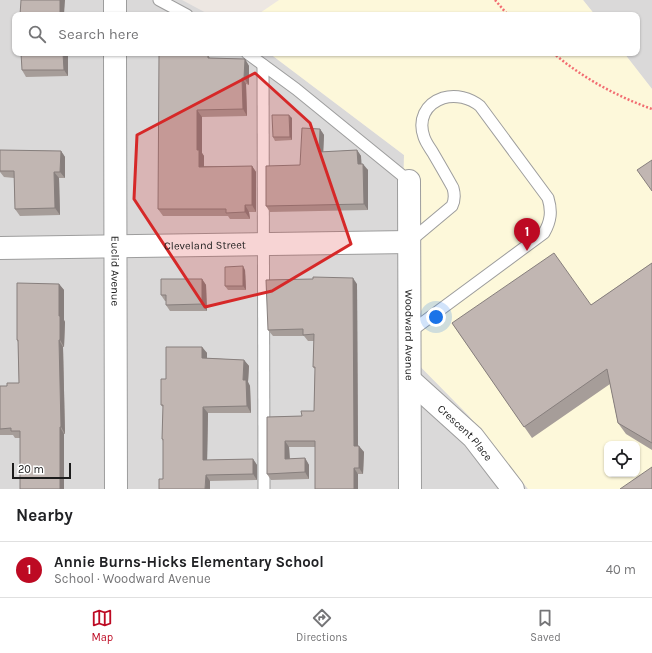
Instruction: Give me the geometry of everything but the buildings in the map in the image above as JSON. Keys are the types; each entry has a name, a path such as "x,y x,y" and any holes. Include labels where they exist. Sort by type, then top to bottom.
{"street":[{"path":"115,0 115,12"},
{"name":"Euclid Avenue","path":"115,56 116,489"},
{"name":"Woodward Avenue","path":"409,181 410,489"},
{"name":"Cleveland Street","path":"0,248 409,242"},
{"name":"Crescent Place","path":"410,381 473,436 513,489"}],"lane":[{"path":"159,0 181,12"},
{"path":"251,56 296,89 409,181"},
{"path":"263,65 264,489"},
{"path":"409,242 452,206 455,194 424,138 422,120 425,111 431,104 447,97 457,97 474,102 480,106 548,198 551,208 548,226 544,233 410,332"}],"path":[{"path":"495,0 505,12"},
{"path":"557,56 571,68 600,86 630,101 652,109"}],"highlighted area":[{"path":"255,73 310,123 351,244 272,291 205,307 134,199 137,135"}],"shaded area":[{"path":"0,0 182,0 204,12 12,12 12,56 273,56 404,155 400,346 469,416 528,489 0,489"},
{"path":"279,0 583,0 593,12 261,12"},
{"path":"583,0 652,0 652,89 626,56 640,56 640,12 593,12"},
{"path":"273,56 626,56 652,89 652,489 528,489 469,416 400,346 404,155"}],"place":[{"name":"Annie Burns-Hicks Elementary School","path":"527,251"}]}
